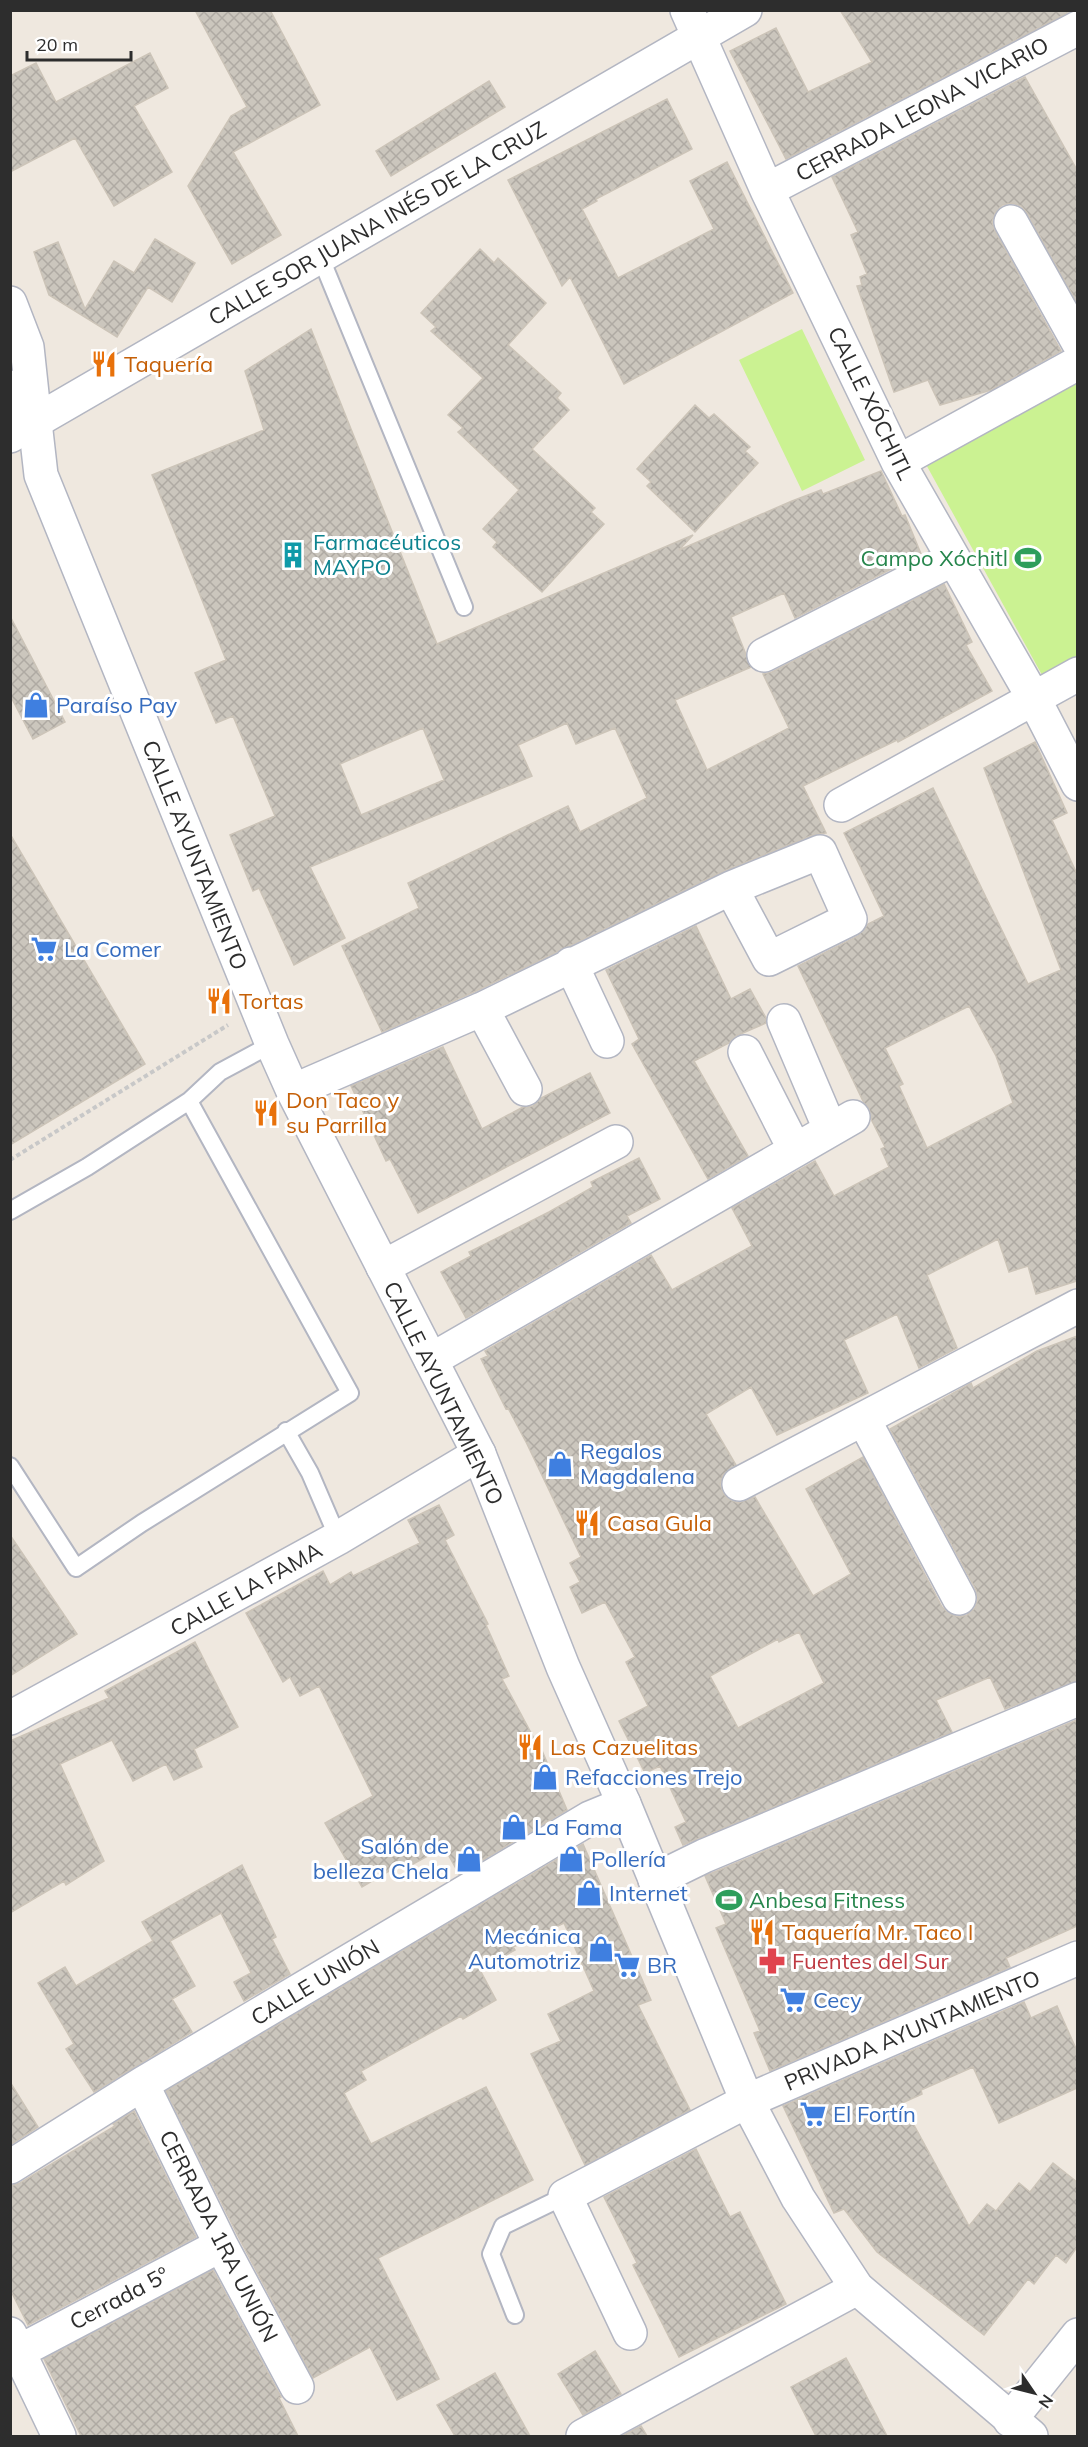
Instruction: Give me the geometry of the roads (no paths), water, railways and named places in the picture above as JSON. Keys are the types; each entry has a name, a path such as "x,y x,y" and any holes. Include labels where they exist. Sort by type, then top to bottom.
{"street":[{"name":"CALLE SOR JUANA INÉS DE LA CRUZ","path":"18,427 320,256 694,23 745,10"},
{"name":"CALLE XÓCHITL","path":"694,23 767,190 898,462 1032,697 1077,784"},
{"name":"CERRADA LEONA VICARIO","path":"767,190 1077,28"},
{"path":"1011,222 1077,342"},
{"name":"CALLE AYUNTAMIENTO","path":"10,303 27,347 18,427 40,475 272,1044 293,1091 479,1454 562,1667 624,1804 747,2102 798,2198 857,2288 1021,2428"},
{"path":"898,462 1077,363"},
{"path":"10,387 18,427"},
{"path":"764,655 953,559"},
{"path":"841,805 1077,674"},
{"path":"293,1091 482,1009 731,888"},
{"path":"571,964 607,1041"},
{"path":"482,1009 525,1089"},
{"path":"431,1360 842,1123 784,1021"},
{"path":"745,1052 795,1150"},
{"path":"383,1268 616,1142"},
{"path":"739,1484 1077,1306"},
{"path":"864,1420 959,1598"},
{"name":"CALLE LA FAMA","path":"10,1718 338,1538 479,1454"},
{"path":"655,1880 704,1856 1077,1699"},
{"name":"CALLE UNIÓN","path":"10,2167 142,2084 590,1818 624,1804"},
{"name":"PRIVADA AYUNTAMIENTO","path":"565,2196 747,2102 1077,1958"},
{"name":"CERRADA 1RA UNIÓN","path":"142,2084 221,2245 297,2387"},
{"path":"565,2196 630,2332"},
{"name":"Cerrada 5º","path":"14,2343 221,2245"},
{"path":"583,2436 857,2288"},
{"path":"1021,2428 1077,2335"},
{"path":"14,2343 59,2436"}],"lane":[{"path":"320,256 464,607"},
{"path":"10,1211 87,1167 189,1101 220,1072 272,1044"},
{"path":"10,1466 76,1568 286,1431 350,1393 189,1101"},
{"path":"286,1431 310,1473 338,1538"},
{"path":"514,2315 491,2254 503,2226 565,2196"}],"place":[{"name":"Taquería","path":"104,364"},
{"name":"Farmacéuticos MAYPO","path":"293,555"},
{"name":"Campo Xóchitl","path":"1028,558"},
{"name":"Paraíso Pay","path":"36,705"},
{"name":"La Comer","path":"44,949"},
{"name":"Tortas","path":"219,1001"},
{"name":"Don Taco y su Parrilla","path":"266,1113"},
{"name":"Regalos Magdalena","path":"560,1464"},
{"name":"Casa Gula","path":"587,1523"},
{"name":"Las Cazuelitas","path":"530,1747"},
{"name":"Refacciones Trejo","path":"545,1777"},
{"name":"La Fama","path":"514,1827"},
{"name":"Salón de belleza Chela","path":"469,1859"},
{"name":"Pollería","path":"571,1859"},
{"name":"Internet","path":"589,1893"},
{"name":"Anbesa Fitness","path":"729,1900"},
{"name":"Taquería Mr. Taco I","path":"762,1932"},
{"name":"Mecánica Automotriz","path":"601,1949"},
{"name":"Fuentes del Sur","path":"772,1961"},
{"name":"BR","path":"627,1965"},
{"name":"Cecy","path":"793,2000"},
{"name":"El Fortín","path":"813,2114"}]}
